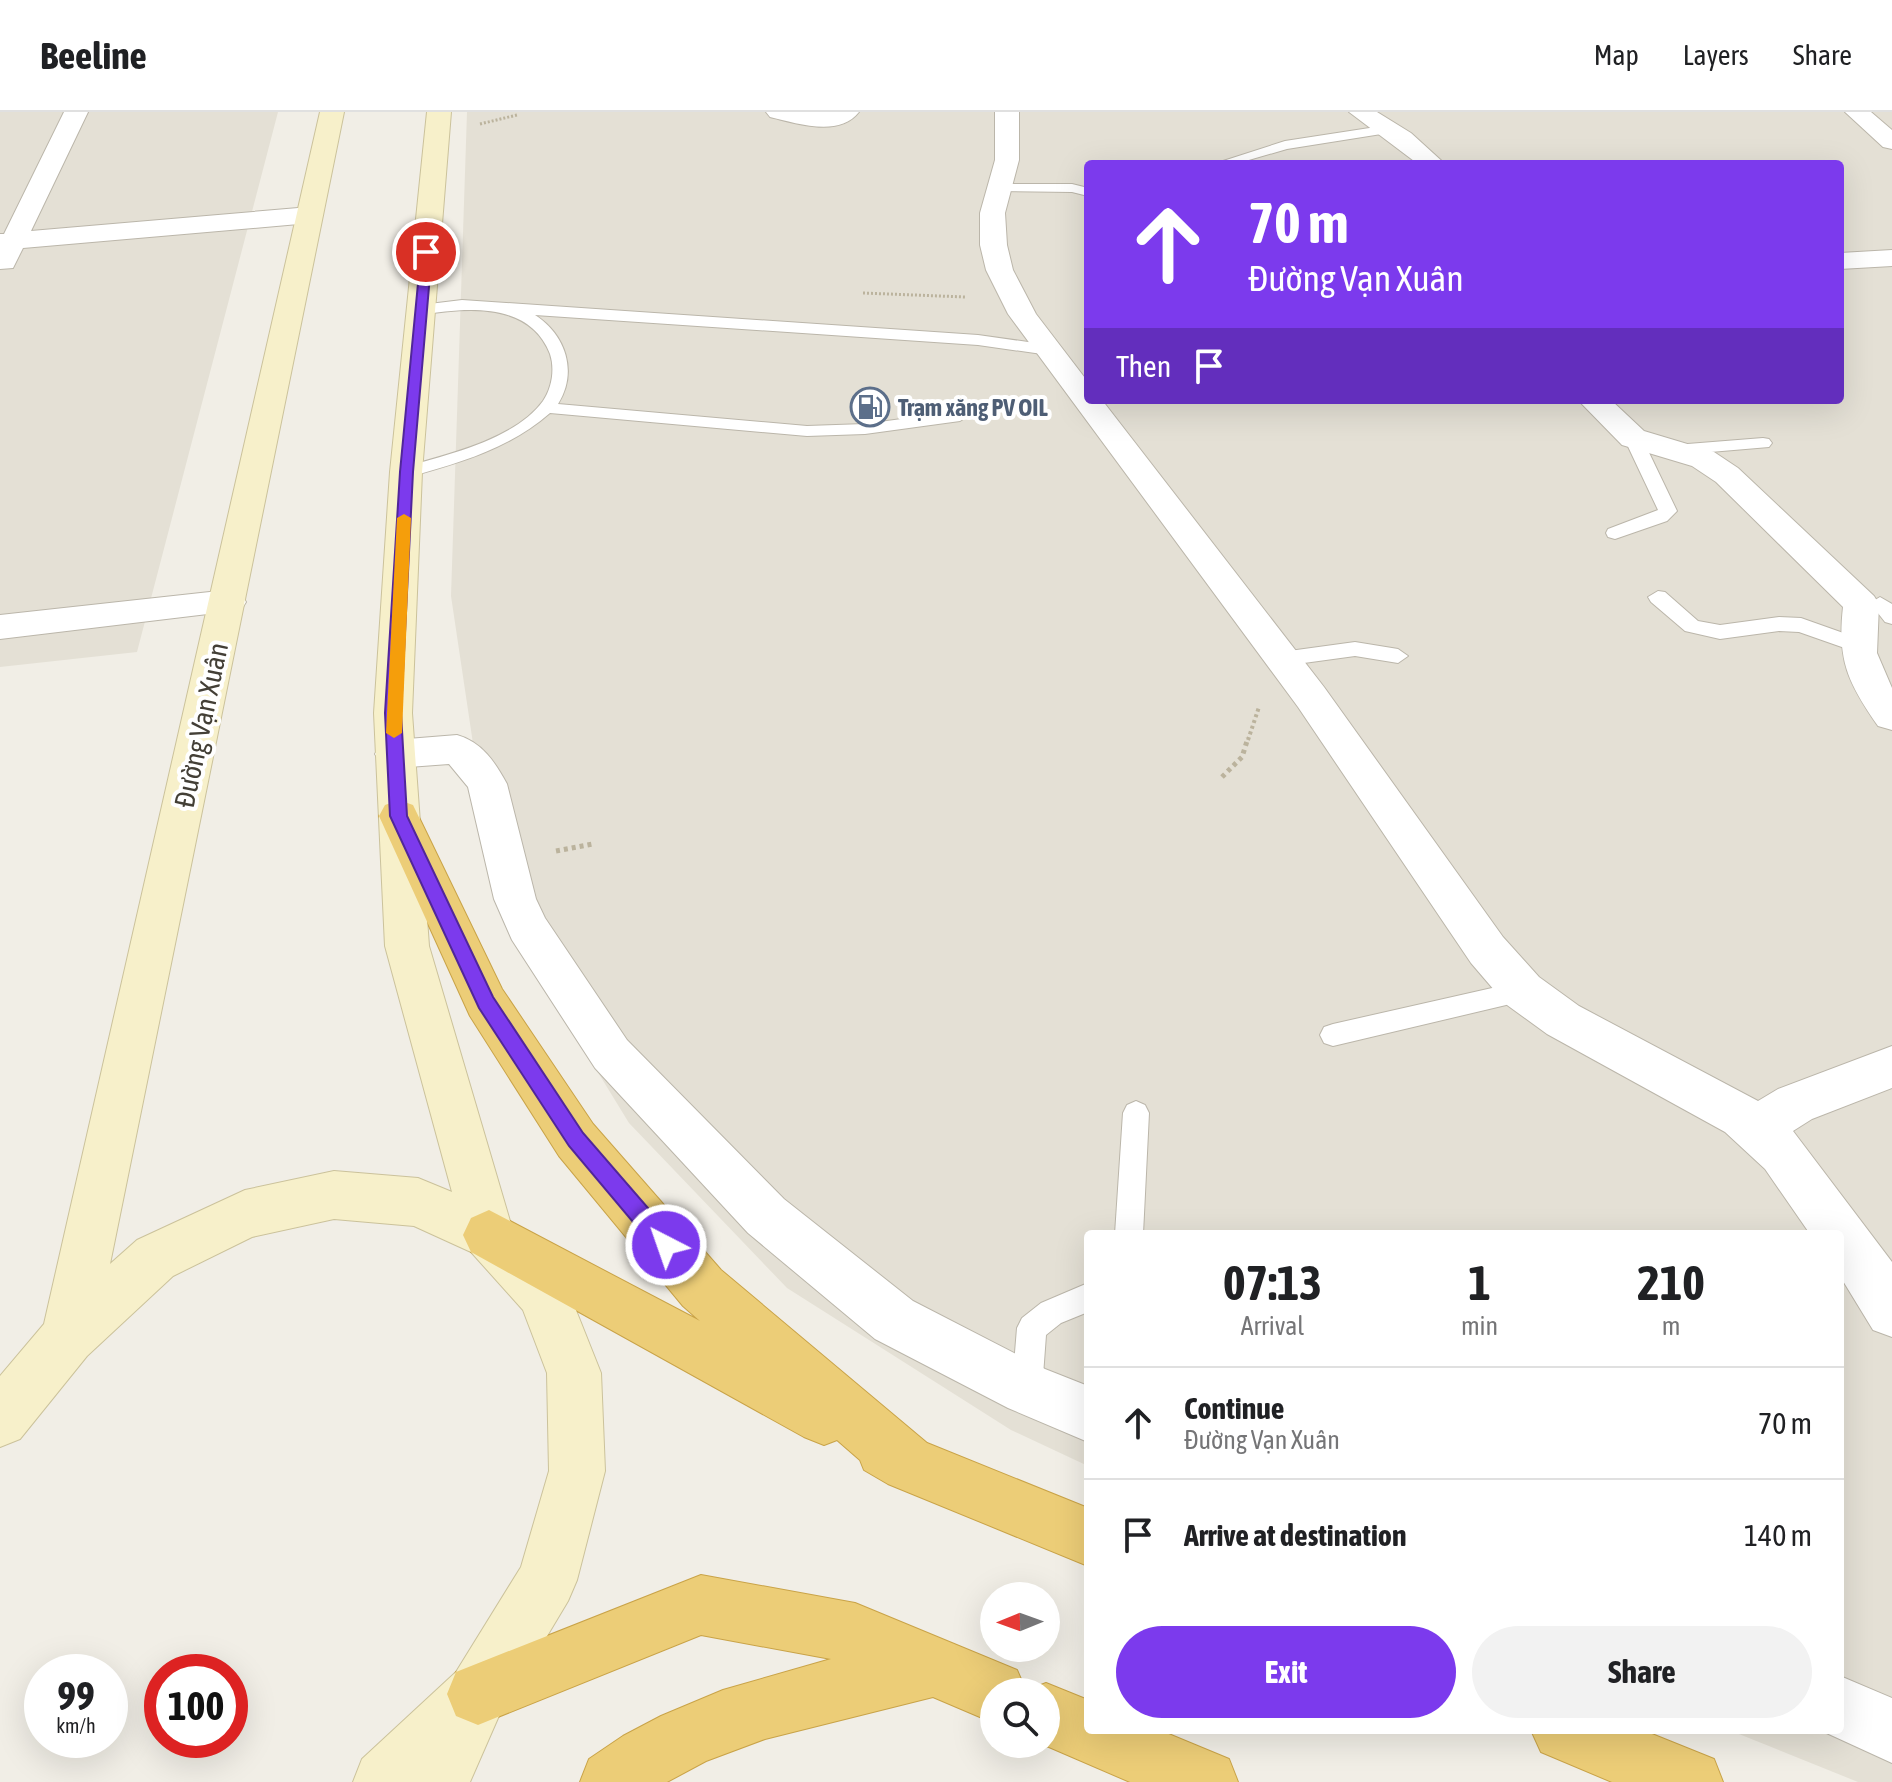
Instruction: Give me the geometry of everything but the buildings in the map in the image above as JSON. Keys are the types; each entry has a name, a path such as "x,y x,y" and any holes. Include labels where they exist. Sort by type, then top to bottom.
{"highway":[{"path":"399,816 486,1002 576,1140 702,1288 908,1464"},
{"path":"489,1235 908,1464 1084,1535"},
{"path":"478,1694 701,1605 855,1633 980,1686"},
{"path":"612,1782 631,1767 731,1717 933,1666"},
{"path":"1060,1720 1084,1730"},
{"path":"1093,1734 1206,1782"},
{"path":"1573,1734 1691,1782"}],"main road":[{"name":"Đường Vạn Xuân","path":"68,1337 332,112"},
{"path":"439,112 406,472 393,713 407,946 489,1235"},
{"path":"0,1419 68,1337 155,1258 245,1214 334,1195 418,1202 489,1235 543,1293 574,1373 577,1471 547,1580 478,1694 437,1782"},
{"path":"385,1782 478,1694"}],"street":[{"path":"0,268 7,241 76,112"},
{"path":"778,112 824,120 837,119 847,112"},
{"path":"1007,112 1006,170 991,218 993,247 1010,299 1084,394"},
{"path":"1361,112 1389,129 1428,160"},
{"path":"1857,112 1892,142"},
{"path":"7,241 310,215"},
{"path":"1844,261 1892,258"},
{"path":"1092,404 1288,667 1487,950 1523,991 1563,1020 1742,1117 1782,1153 1838,1230"},
{"path":"1597,404 1633,438 1703,459 1727,475 1881,606 1856,645 1864,678 1892,716"},
{"path":"0,627 228,602"},
{"path":"395,754 457,749 469,758 487,784 515,899 527,927 611,1054 766,1216 894,1320 1027,1389 1084,1412"},
{"path":"1764,1136 1775,1116 1795,1104 1892,1067"},
{"path":"1844,1239 1892,1311"},
{"path":"1844,1709 1892,1731"}],"lane":[{"path":"1234,160 1285,145 1389,129"},
{"path":"998,188 1072,188 1084,191"},
{"path":"421,310 476,305 978,340 1049,350"},
{"path":"406,472 506,439 547,408 563,375 557,349 545,328 512,309"},
{"path":"547,408 807,431 865,429 960,416"},
{"path":"1615,533 1661,517 1668,511 1633,438"},
{"path":"1675,450 1763,443"},
{"path":"1658,597 1692,626 1720,632 1779,624 1801,625 1856,645"},
{"path":"1288,667 1355,649 1398,656"},
{"path":"1333,1035 1523,991"},
{"path":"1129,1230 1136,1113"},
{"path":"1027,1389 1032,1328 1051,1313 1084,1299"}],"path":[{"path":"858,293 1010,299"},
{"path":"1222,777 1242,757 1259,702 1288,667"}],"shaded area":[{"path":"0,112 278,112 137,652 0,667"},
{"path":"467,112 1892,112 1892,1782 1858,1782 1739,1734 1844,1734 1844,1230 1084,1230 1084,1464 1011,1430 787,1288 629,1123 534,968 475,757 451,596"}],"slow traffic":[{"path":"394,733 404,518"}],"place":[{"name":"Trạm xăng PV OIL","path":"870,407"}],"route":[{"path":"426,252 406,472 393,713 399,816 486,1002 576,1140 666,1245"}]}
